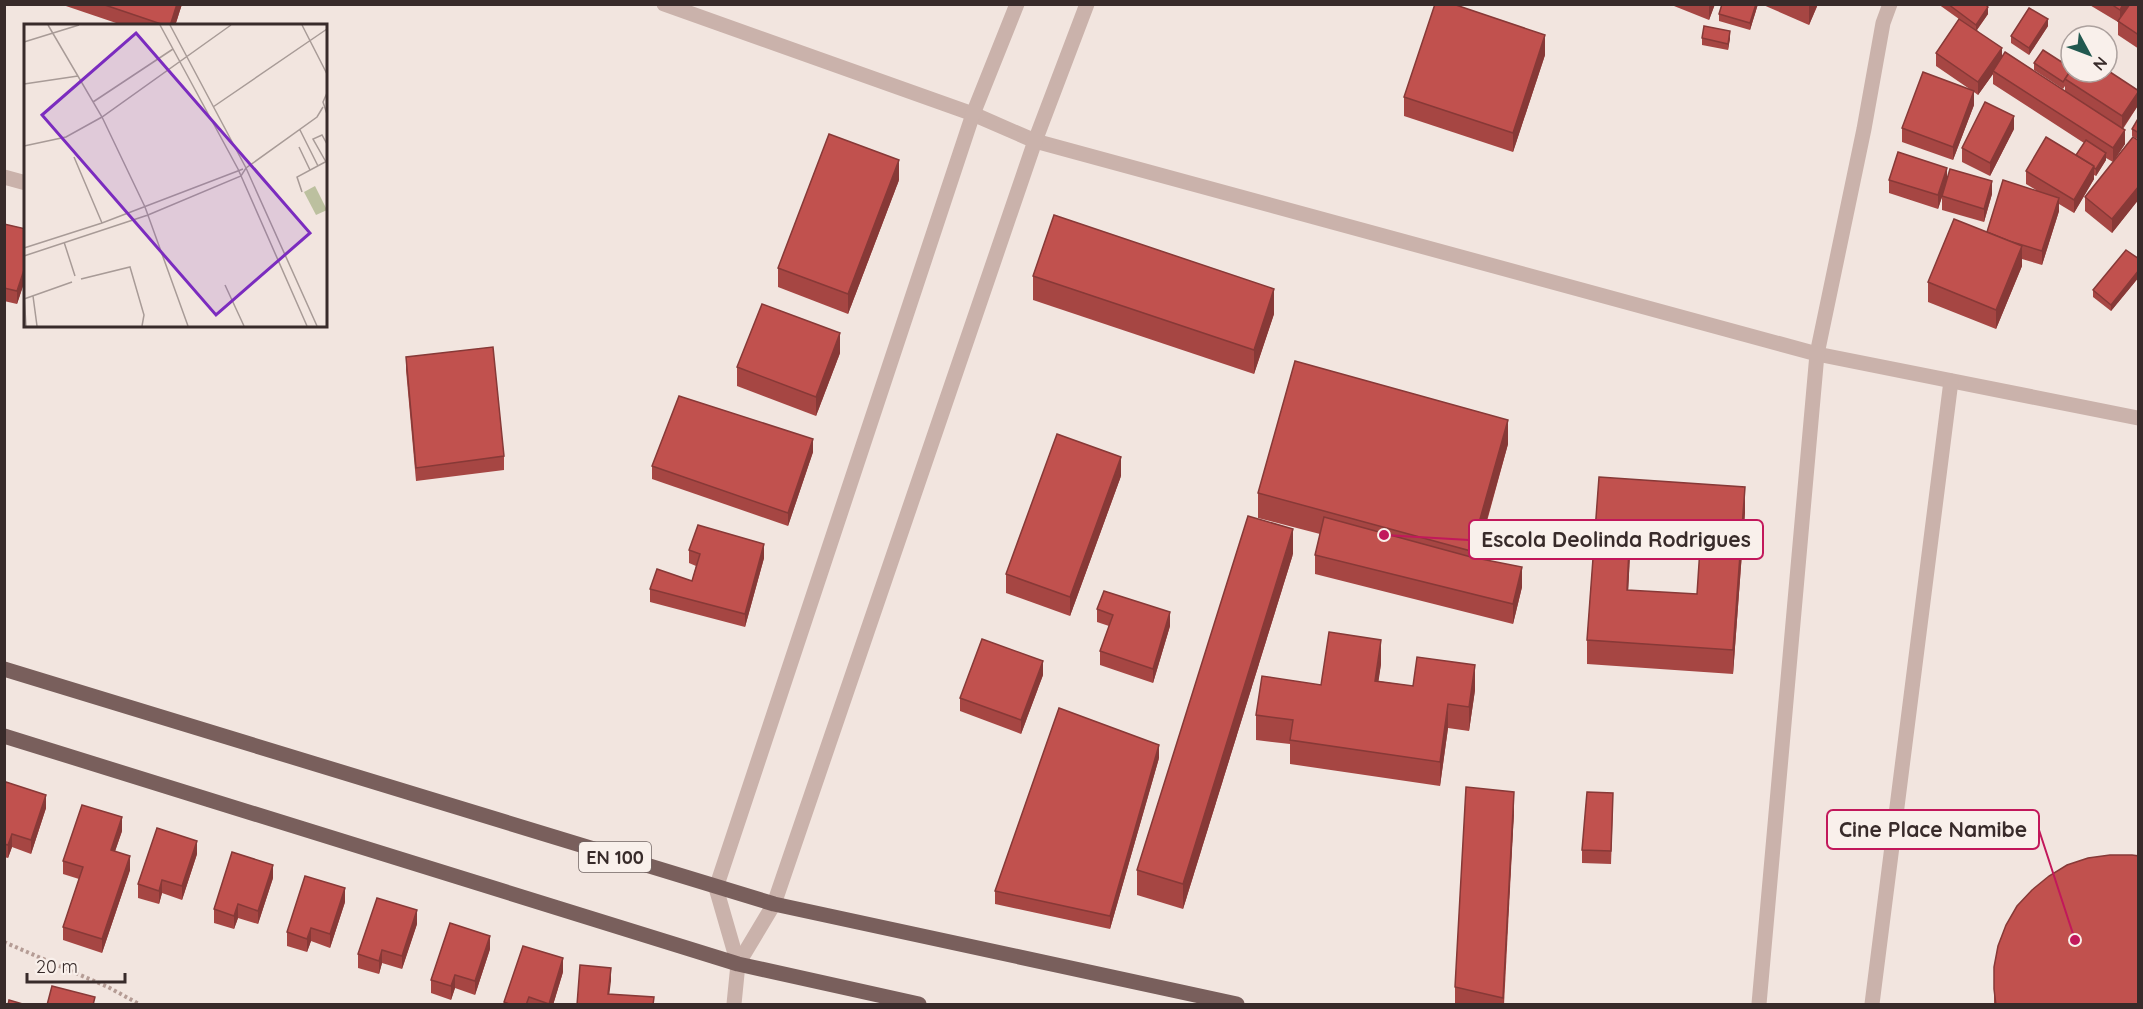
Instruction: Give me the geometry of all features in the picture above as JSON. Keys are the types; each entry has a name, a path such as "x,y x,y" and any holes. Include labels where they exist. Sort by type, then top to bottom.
{"main road":[{"name":"EN 100","path":"4,669 774,904 1237,1005"},
{"path":"4,736 738,964 919,1005"}],"street":[{"path":"664,4 974,114 1035,141 1817,354 2139,418"},
{"path":"734,1005 738,964 716,888 974,114 1017,4"},
{"path":"738,964 774,904 1035,141 1087,4"},
{"path":"1759,1005 1817,354 1864,129 1883,23 1890,4"},
{"path":"4,177 24,182"},
{"path":"1872,1005 1951,381"}],"path":[{"path":"4,942 108,987 139,1005"}],"building":[{"path":"102,4 177,4 171,24 161,24"},
{"path":"1435,4 1453,4 1545,35 1513,133 1404,97"},
{"path":"1722,4 1756,4 1750,23 1719,14"},
{"path":"1948,4 1985,4 1988,7 1976,25"},
{"path":"2111,4 2123,4 2120,10"},
{"path":"2130,4 2139,4 2139,35 2118,21"},
{"path":"2029,8 2048,19 2029,48 2011,36"},
{"path":"1959,19 2002,48 1978,82 1936,53"},
{"path":"1704,26 1730,31 1728,44 1702,38"},
{"path":"2043,50 2059,60 2059,79 2034,63"},
{"path":"2005,52 2125,130 2113,148 1993,71"},
{"path":"1923,72 1974,91 1953,147 1902,128"},
{"path":"2119,78 2139,91 2122,116 2073,84 2119,84"},
{"path":"1985,102 2014,116 1990,163 1962,148"},
{"path":"2139,117 2139,133 2132,129"},
{"path":"829,134 899,160 848,294 778,268"},
{"path":"2046,137 2094,166 2074,200 2026,171"},
{"path":"2133,137 2139,141 2139,186 2112,219 2085,197"},
{"path":"2086,140 2106,153 2096,169 2076,155"},
{"path":"1898,152 1947,168 1938,195 1889,180"},
{"path":"1950,169 1992,181 1984,209 1942,196"},
{"path":"2003,180 2059,198 2042,251 1987,232"},
{"path":"1054,215 1274,289 1254,350 1033,276"},
{"path":"1954,219 2022,246 1996,310 1928,282"},
{"path":"4,224 24,229 24,270 17,291 4,288"},
{"path":"2126,250 2139,259 2139,270 2111,305 2093,290"},
{"path":"762,304 840,333 816,397 737,367"},
{"path":"493,347 504,456 416,468 406,357"},
{"path":"1295,361 1508,420 1471,551 1258,493"},
{"path":"679,396 813,439 788,513 652,466"},
{"path":"1057,434 1121,457 1070,597 1006,574"},
{"path":"1599,477 1745,487 1733,650 1587,640","holes":["1630,529 1701,533 1697,594 1627,590"]},
{"path":"1248,516 1293,529 1183,884 1137,870"},
{"path":"1324,517 1471,557 1522,567 1513,604 1315,555"},
{"path":"698,525 764,544 745,614 650,589 657,569 692,581 700,554 689,550"},
{"path":"1104,591 1170,612 1153,669 1100,651 1113,615 1097,609"},
{"path":"1329,632 1381,640 1375,681 1413,686 1417,657 1475,665 1469,707 1448,704 1440,762 1290,740 1293,720 1256,715 1262,676 1321,685"},
{"path":"982,639 1043,661 1021,720 960,698"},
{"path":"1059,708 1159,745 1110,916 995,891"},
{"path":"6,782 46,795 31,840 12,834 8,845 4,844 4,787"},
{"path":"1466,787 1514,792 1503,998 1455,987"},
{"path":"1587,792 1613,793 1611,851 1582,850"},
{"path":"82,805 122,817 111,850 130,856 102,939 63,927 83,867 63,861"},
{"path":"157,828 197,841 182,886 162,880 159,891 138,884"},
{"path":"232,852 273,865 258,911 238,904 234,916 214,909"},
{"path":"2110,855 2139,856 2139,1005 1996,1005 1994,967 1998,946 2017,906 2049,876 2067,865 2088,858"},
{"path":"305,876 345,888 330,934 311,928 307,939 287,932"},
{"path":"377,898 417,910 402,956 382,950 379,961 358,954"},
{"path":"450,923 490,936 475,981 455,975 451,986 431,980"},
{"path":"523,946 563,958 549,1004 529,997 526,1005 512,1005 504,1002"},
{"path":"580,965 611,968 608,994 654,997 653,1005 577,1005"},
{"path":"52,986 95,997 93,1005 47,1005"},
{"path":"9,1000 26,1005 8,1005"}],"place":[{"name":"Escola Deolinda Rodrigues","path":"1384,535"},
{"name":"Cine Place Namibe","path":"2075,940"}]}
